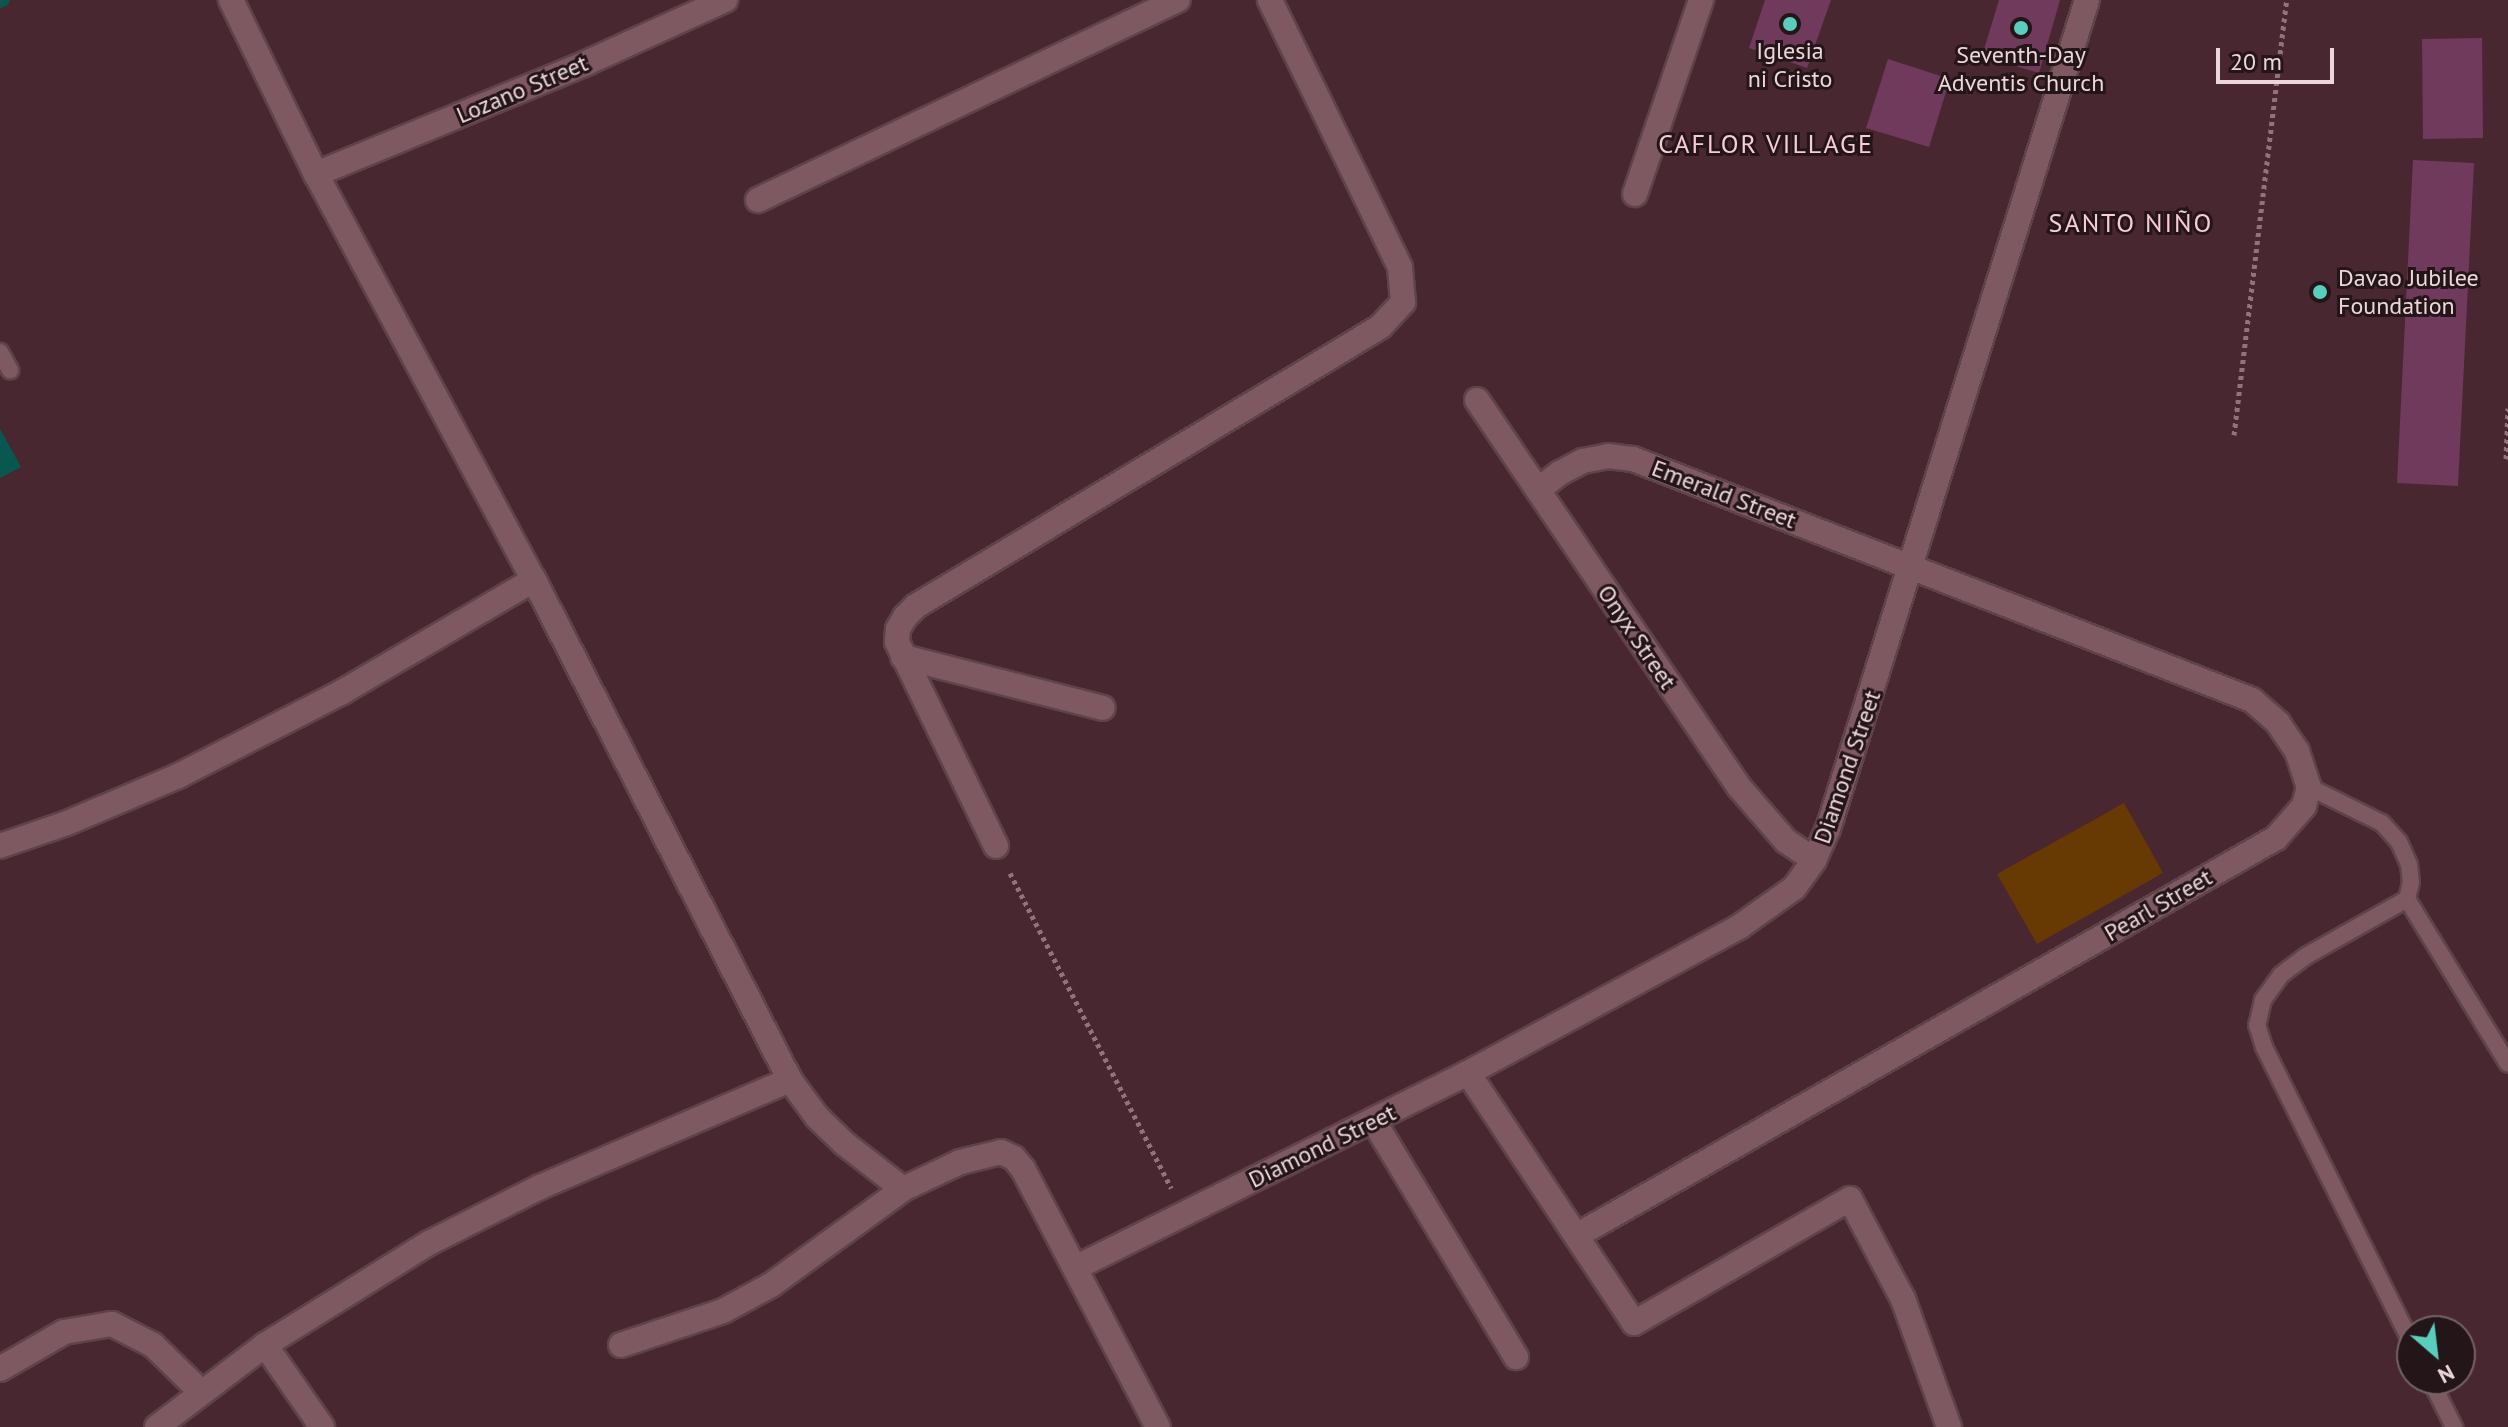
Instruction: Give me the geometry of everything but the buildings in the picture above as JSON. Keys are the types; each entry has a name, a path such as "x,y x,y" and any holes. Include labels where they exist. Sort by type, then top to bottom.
{"street":[{"path":"231,0 316,174 534,580 790,1080 817,1117 845,1144 903,1189"},
{"name":"Lozano Street","path":"316,174 586,63 725,0"},
{"path":"758,200 1178,0"},
{"path":"996,846 903,657 897,642 898,629 916,606 1380,327 1403,302 1400,267 1270,0"},
{"path":"1635,194 1701,0"},
{"name":"Diamond Street","path":"1075,1268 1468,1073 1769,909 1794,888 1814,860 1828,829 2087,0"},
{"name":"Onyx Street","path":"1477,400 1739,787 1786,841 1814,860"},
{"name":"Emerald Street","path":"1538,490 1583,461 1608,456 1633,459 1912,568"},
{"path":"1912,568 2252,700 2278,723 2291,741 2309,787"},
{"path":"0,846 67,823 178,776 342,692 534,580"},
{"path":"903,657 1103,708"},
{"name":"Pearl Street","path":"1576,1236 2276,838 2304,806 2309,787"},
{"path":"1468,1073 1634,1323 1850,1199 1903,1299 1949,1427"},
{"path":"157,1427 265,1345 363,1282 513,1201 790,1080"},
{"path":"1373,1120 1516,1357"},
{"path":"621,1345 723,1311 771,1285 903,1189 985,1154 1001,1152 1014,1158 1158,1427"},
{"path":"0,1369 64,1332 112,1324 153,1345 201,1392"},
{"path":"265,1345 322,1427"}],"lane":[{"path":"0,352 10,370"},
{"path":"2309,787 2382,823 2399,842 2409,864 2411,882 2407,899 2508,1064"},
{"path":"2398,1315 2264,1047 2257,1025 2263,1000 2281,975 2306,956 2407,899"},
{"path":"2438,1395 2454,1427"}],"path":[{"path":"2234,435 2287,0"},
{"path":"2506,459 2508,408"},
{"path":"996,846 1184,1214"}],"shaded area":[{"path":"0,429 21,467 0,478"},
{"path":"2124,803 2163,873 2037,944 1997,874"}],"waterway":[{"path":"0,2 4,0"}],"place":[{"name":"Iglesia ni Cristo","path":"1790,24"},
{"name":"Seventh-Day Adventis Church","path":"2021,28"},
{"name":"Davao Jubilee Foundation","path":"2320,292"}],"district":[{"name":"CAFLOR VILLAGE","path":"1766,144"},
{"name":"SANTO NIÑO","path":"2131,223"}]}
